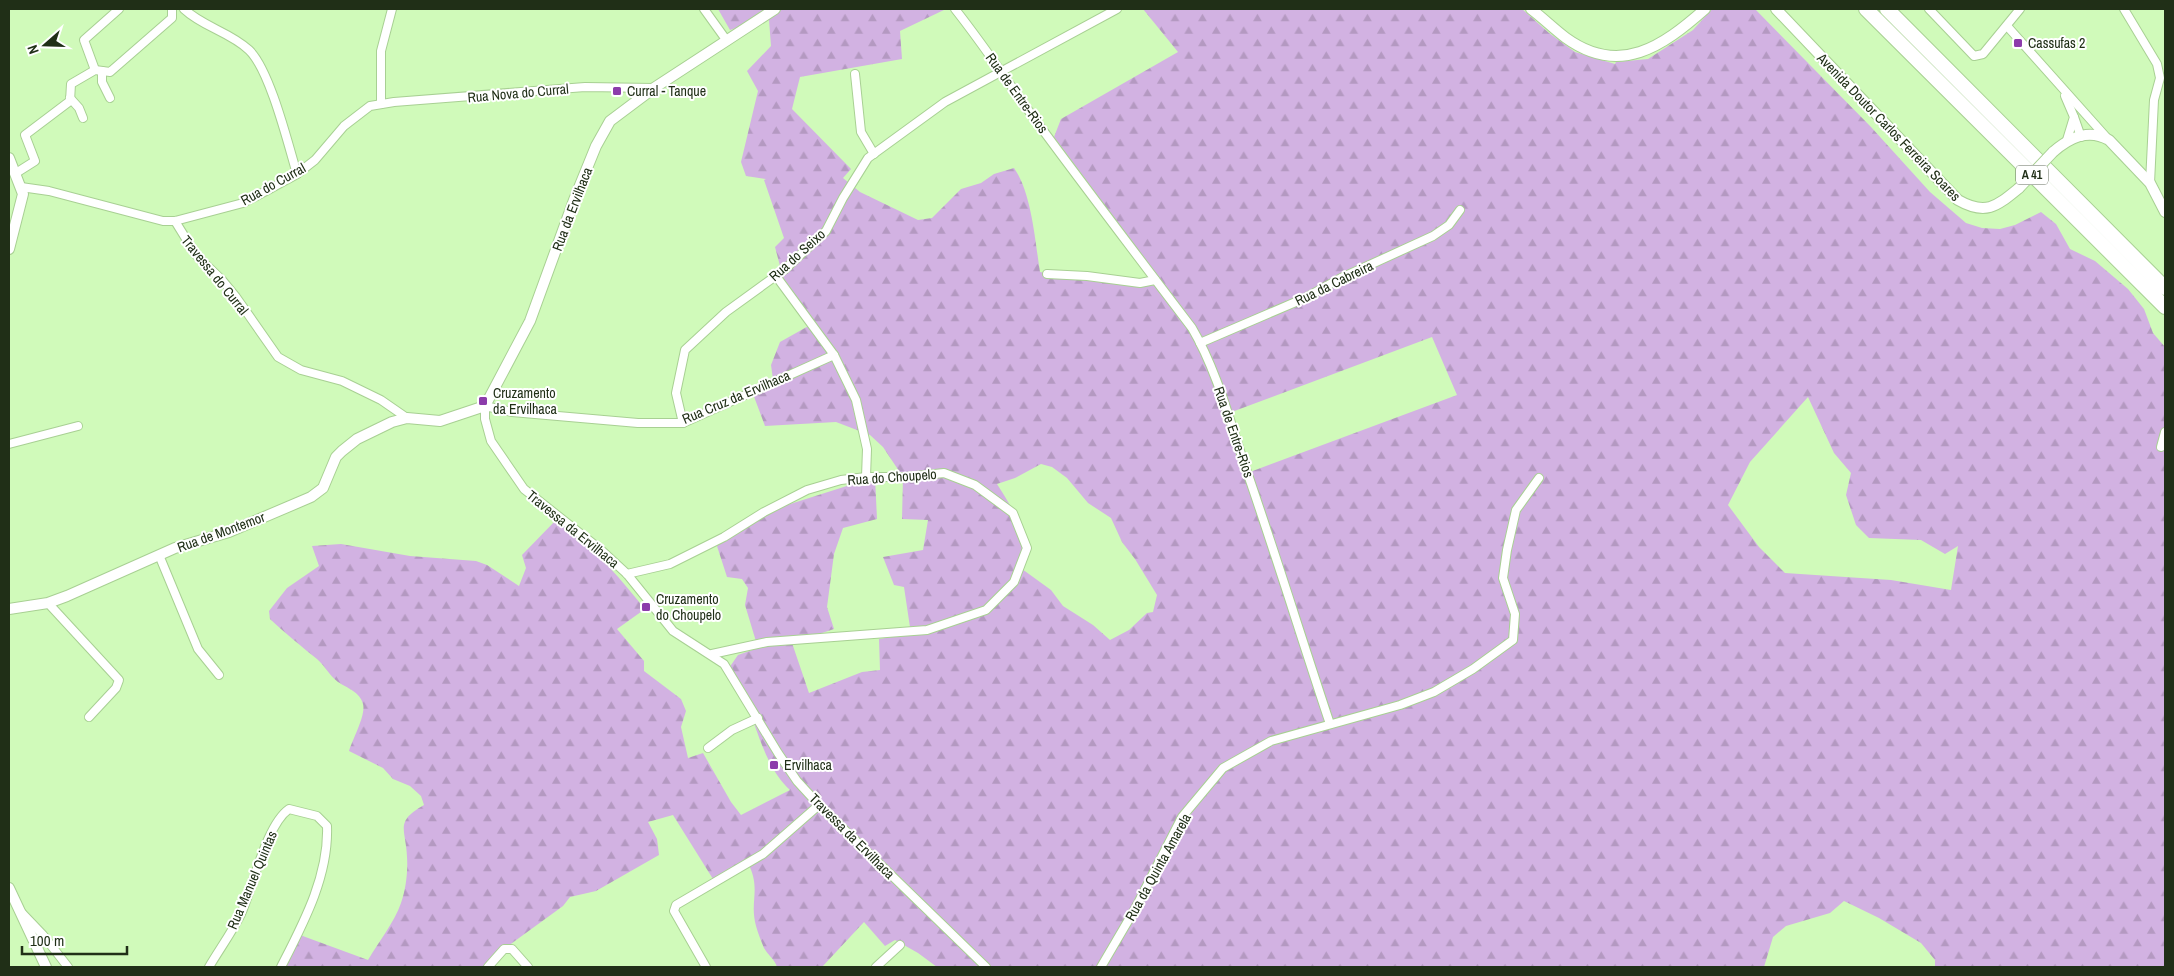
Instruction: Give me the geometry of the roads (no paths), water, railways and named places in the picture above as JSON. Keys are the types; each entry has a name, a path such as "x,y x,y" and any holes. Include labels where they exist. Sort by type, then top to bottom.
{"highway":[{"name":"A 41","path":"1866,9 2165,307"},
{"name":"A 41","path":"1887,9 2165,288"}],"street":[{"path":"110,98 84,40 119,9"},
{"path":"16,174 35,161 25,135 70,101 71,84 98,70 110,72 172,18 172,9"},
{"path":"184,9 196,20 224,32 249,50 264,74 282,122 297,174"},
{"path":"704,9 727,41"},
{"name":"Rua da Ervilhaca","path":"485,406 530,321 574,200 602,132 610,121 654,88 775,9"},
{"name":"Rua de Entre-Rios","path":"955,9 1200,343 1221,394 1330,724"},
{"name":"Rua do Seixo","path":"683,422 676,393 685,350 726,312 776,276 826,231 843,198 868,158 945,102 1117,9"},
{"path":"1531,9 1566,38 1584,48 1599,54 1621,56 1656,47 1705,9"},
{"name":"Avenida Doutor Carlos Ferreira Soares","path":"1776,9 1958,200 1976,208 1992,207 2019,188 2067,140 2096,134 2109,140"},
{"path":"1929,9 1974,56 1983,54 2020,9"},
{"path":"2124,9 2162,72 2154,100 2150,183"},
{"path":"381,104 381,50 389,11"},
{"path":"2007,26 2064,92 2150,183 2165,212"},
{"path":"855,74 861,132 874,154"},
{"name":"Rua Nova do Curral","path":"381,104 585,87 654,88"},
{"path":"2064,92 2084,136"},
{"path":"70,98 79,108 83,118"},
{"name":"Rua do Curral","path":"21,187 49,191 163,221 175,221 243,203 297,174 315,160 344,126 370,106 381,104"},
{"path":"2084,136 2089,126 2086,114"},
{"path":"2067,140 2074,117"},
{"path":"9,158 21,187 22,200 9,249"},
{"name":"Rua da Cabreira","path":"1200,343 1305,298 1341,278 1433,236 1449,225 1460,210"},
{"name":"Travessa do Curral","path":"175,221 196,255 222,280 236,297 278,357 301,370 342,381 382,400 407,418"},
{"path":"1047,274 1140,283 1155,280"},
{"path":"776,276 834,355 856,400 867,449 866,477"},
{"name":"Rua Cruz da Ervilhaca","path":"485,406 512,412 638,423 683,422 834,355"},
{"path":"407,418 440,421 485,406"},
{"name":"Travessa da Ervilhaca","path":"485,406 484,419 491,441 524,489 601,550 627,574 673,631 712,654 724,664 778,754 797,781 819,805 986,967"},
{"name":"Rua de Montemor","path":"9,609 48,603 115,576 175,548 229,532 315,494 326,482 336,457 347,446 392,422 407,418"},
{"path":"9,444 78,426"},
{"path":"2161,447 2165,432"},
{"name":"Rua do Choupelo","path":"627,574 670,564 724,537 764,512 808,490 841,480 944,473 975,485 1014,512 1027,548 1014,582 986,610 927,630 767,642 712,654"},
{"path":"1330,724 1400,705 1434,692 1473,669 1513,640 1515,614 1503,578 1507,550 1516,510 1539,478"},
{"path":"159,555 171,590 198,649 219,675"},
{"path":"48,603 119,680 116,688 89,717"},
{"path":"708,748 732,730 758,718"},
{"name":"Rua da Quinta Amarela","path":"1101,967 1135,909 1182,817 1223,768 1271,742 1330,724"},
{"path":"706,967 674,911 676,905 763,854 819,805"},
{"name":"Rua Manuel Quintas","path":"208,967 240,915 274,828 282,814 290,809 317,816 327,826 328,846 304,922 281,967"},
{"path":"9,888 46,967"},
{"path":"19,910 25,914 68,967"},
{"path":"876,967 900,945"},
{"path":"488,967 504,949 512,949 528,967"}],"place":[{"name":"Cassufas 2","path":"2018,43"},
{"name":"Curral - Tanque","path":"617,91"},
{"name":"Cruzamento da Ervilhaca","path":"483,401"},
{"name":"Cruzamento do Choupelo","path":"646,607"},
{"name":"Ervilhaca","path":"774,765"}]}
